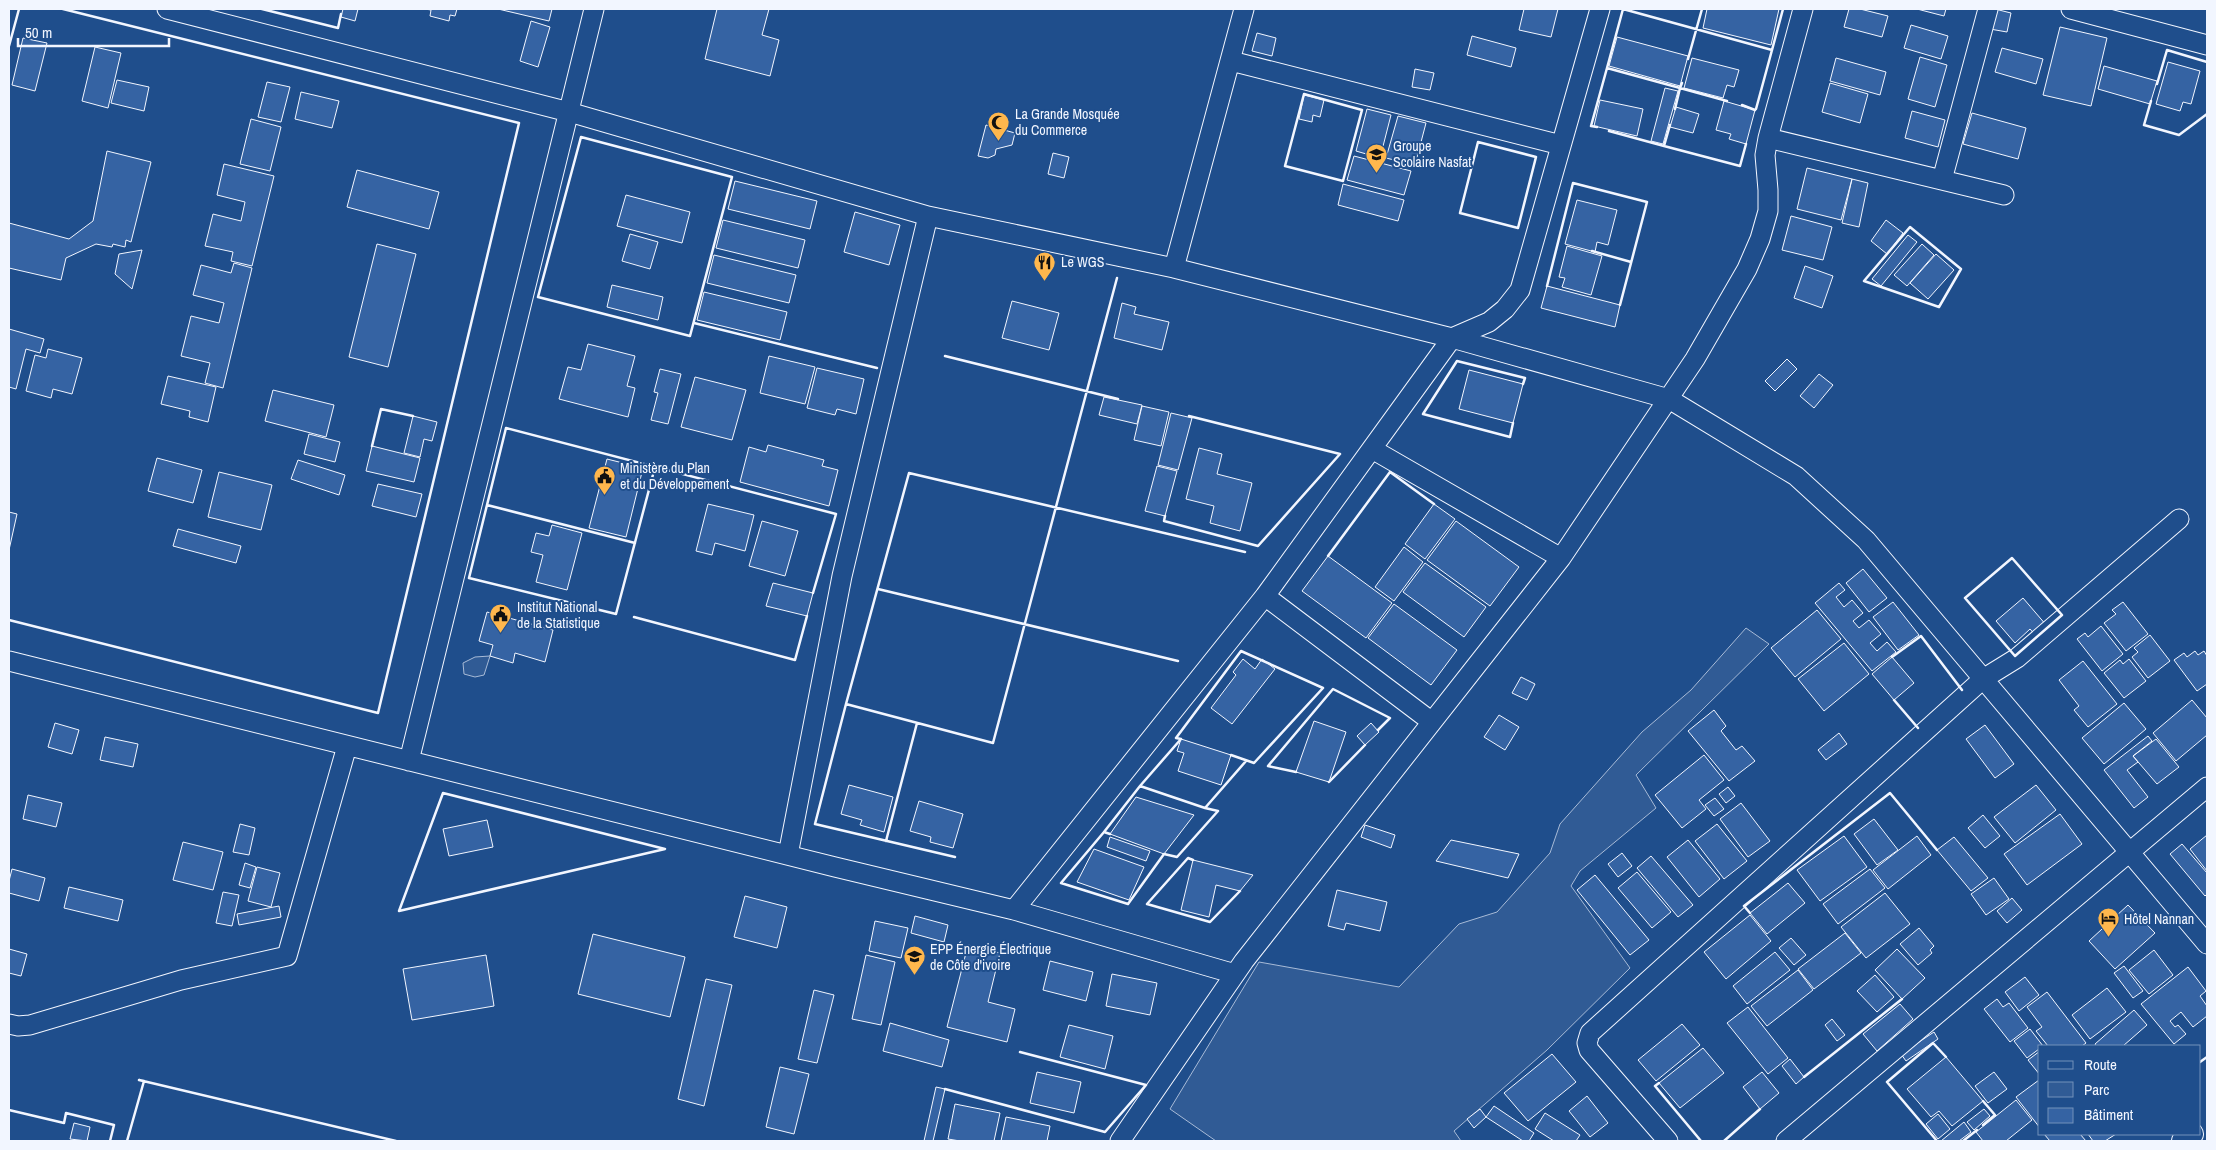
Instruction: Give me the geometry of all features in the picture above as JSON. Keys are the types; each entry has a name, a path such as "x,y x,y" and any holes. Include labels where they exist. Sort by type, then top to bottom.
{"street":[{"path":"168,9 569,112 928,216 1174,268 1452,338 1669,400 1796,476 1866,540 2207,944"},
{"path":"408,761 594,9"},
{"path":"1174,268 1244,9"},
{"path":"1014,910 1264,596 1452,338 1489,322 1505,309 1520,290 1600,9"},
{"path":"1120,1141 1235,974 1340,837 1561,558 1669,400 1730,301 1760,239 1768,211 1765,155 1803,9"},
{"path":"1942,180 1988,9"},
{"path":"2071,9 2207,45"},
{"path":"1231,60 1560,145"},
{"path":"1768,138 2004,195"},
{"path":"788,855 842,576 928,216"},
{"path":"1372,449 1561,558"},
{"path":"1668,1141 1589,1050 1587,1043 1590,1033 1983,679 2017,658 2179,519"},
{"path":"1264,596 1432,722"},
{"path":"9,661 1014,910 1235,974"},
{"path":"9,1024 18,1026 30,1025 181,980 287,956 347,746"},
{"path":"1786,1141 2207,787"}],"green space":[{"path":"1746,628 1769,644 1636,775 1656,808 1580,871 1571,886 1630,968 1547,1050 1454,1131 1461,1141 1216,1141 1170,1109 1259,962 1399,987 1459,924 1497,912 1550,853 1560,824 1642,732 1691,690"},
{"path":"490,656 484,675 475,677 464,674 463,663 475,657"}],"building":[{"path":"343,9 358,9 355,21 341,17"},
{"path":"425,9 457,9 455,16 450,15 449,21 430,16 431,10"},
{"path":"498,9 552,9 549,21"},
{"path":"717,9 769,9 762,35 779,40 770,76 705,59"},
{"path":"1524,9 1558,9 1551,37 1519,30"},
{"path":"1707,9 1779,9 1771,45 1703,28"},
{"path":"1849,9 1860,9 1888,16 1882,37 1844,27"},
{"path":"1917,9 1946,9 1944,16"},
{"path":"1995,9 2011,13 2007,32 1990,29"},
{"path":"531,21 550,27 538,67 520,61"},
{"path":"1911,25 1948,36 1941,59 1904,48"},
{"path":"2060,27 2107,38 2091,106 2043,95"},
{"path":"1257,33 1276,38 1272,56 1252,51"},
{"path":"1472,36 1516,48 1511,67 1467,55"},
{"path":"1617,37 1688,56 1680,86 1609,66"},
{"path":"23,38 47,43 35,91 12,85"},
{"path":"95,47 121,53 108,108 82,101"},
{"path":"2002,48 2043,59 2036,84 1995,72"},
{"path":"1920,57 1947,65 1935,107 1908,99"},
{"path":"1692,58 1739,70 1734,87 1727,85 1723,98 1684,88"},
{"path":"1836,58 1886,72 1880,95 1830,81"},
{"path":"2168,62 2200,71 2191,104 2183,102 2180,111 2156,104"},
{"path":"2104,66 2157,81 2150,104 2098,89"},
{"path":"1415,69 1434,73 1430,90 1412,87"},
{"path":"117,80 149,87 144,111 111,103"},
{"path":"267,82 290,87 281,122 258,117"},
{"path":"1830,83 1868,94 1860,123 1822,112"},
{"path":"1665,88 1678,91 1663,144 1651,141"},
{"path":"301,92 339,101 332,128 295,119"},
{"path":"1304,95 1324,100 1320,117 1313,115 1312,122 1299,119"},
{"path":"1600,100 1643,109 1637,136 1594,126"},
{"path":"1724,101 1755,110 1746,144 1729,139 1731,134 1716,130"},
{"path":"1676,107 1699,114 1693,133 1670,127"},
{"path":"1367,109 1391,115 1380,158 1356,151"},
{"path":"1912,111 1945,120 1938,147 1905,138"},
{"path":"1972,113 2026,128 2018,159 1963,144"},
{"path":"1398,116 1426,123 1415,165 1386,158"},
{"path":"251,119 281,127 270,171 240,164"},
{"path":"986,125 1015,133 1012,145 996,149 995,155 988,158 978,156"},
{"path":"107,151 151,162 131,242 126,240 125,247 113,244 112,247 96,244 66,258 61,280 9,268 9,223 69,239 93,221"},
{"path":"1053,153 1069,157 1064,178 1048,174"},
{"path":"1354,156 1411,171 1404,195 1347,180"},
{"path":"224,164 274,176 252,266 231,261 233,252 205,246 213,214 241,221 245,202 217,195"},
{"path":"1807,168 1852,179 1841,220 1797,209"},
{"path":"357,170 439,192 429,229 347,207"},
{"path":"1852,179 1868,183 1859,227 1842,223"},
{"path":"735,181 817,201 810,229 728,209"},
{"path":"1343,184 1404,200 1398,221 1338,205"},
{"path":"626,195 690,212 682,243 617,226"},
{"path":"1577,200 1617,210 1608,245 1597,242 1595,252 1565,244"},
{"path":"855,212 900,225 889,265 844,252"},
{"path":"1791,216 1832,227 1823,260 1782,250"},
{"path":"723,220 805,240 798,268 716,248"},
{"path":"1886,220 1903,233 1887,254 1871,241"},
{"path":"630,234 658,242 650,269 622,261"},
{"path":"1908,235 1917,242 1881,286 1872,279"},
{"path":"377,244 416,254 388,367 349,357"},
{"path":"1922,244 1934,255 1907,286 1894,275"},
{"path":"1567,246 1602,256 1591,295 1562,287 1565,278 1559,277"},
{"path":"142,250 132,289 115,274 119,254"},
{"path":"1936,254 1954,270 1928,299 1910,283"},
{"path":"714,255 796,275 789,303 707,283"},
{"path":"234,263 252,268 223,388 205,383 210,363 181,356 191,316 219,323 224,303 193,295 201,265 231,273"},
{"path":"1805,266 1833,276 1822,308 1794,298"},
{"path":"612,285 663,297 658,320 607,307"},
{"path":"1547,286 1620,305 1615,327 1541,308"},
{"path":"704,292 787,312 780,340 697,320"},
{"path":"1012,301 1059,313 1049,350 1002,338"},
{"path":"1122,303 1136,307 1134,314 1169,322 1162,350 1114,338"},
{"path":"9,329 44,339 40,353 26,349 16,389 9,387"},
{"path":"588,344 635,356 627,386 635,388 628,417 559,399 568,367 581,370"},
{"path":"48,349 82,358 72,394 53,389 51,398 26,391 35,355 46,358"},
{"path":"769,356 815,367 805,404 760,393"},
{"path":"1787,359 1797,369 1775,391 1765,381"},
{"path":"817,368 864,379 856,414 837,409 835,415 807,408"},
{"path":"660,369 681,374 668,424 651,420 658,393 654,392"},
{"path":"1469,370 1523,384 1513,423 1459,409"},
{"path":"1819,374 1833,385 1814,408 1800,396"},
{"path":"168,376 216,387 208,422 189,417 190,411 161,404"},
{"path":"695,377 746,390 732,440 681,427"},
{"path":"273,390 334,405 326,437 265,421"},
{"path":"1104,397 1142,405 1137,424 1099,415"},
{"path":"1142,406 1169,412 1161,446 1134,440"},
{"path":"1171,413 1192,418 1178,470 1158,465"},
{"path":"413,416 437,422 432,441 424,439 420,457 404,453"},
{"path":"309,434 340,442 335,462 304,454"},
{"path":"768,445 824,460 822,466 838,470 829,506 740,482 749,447 766,452"},
{"path":"372,446 420,458 414,482 366,471"},
{"path":"1199,448 1222,454 1217,474 1252,483 1240,531 1210,523 1214,506 1186,499"},
{"path":"157,458 202,470 193,503 148,491"},
{"path":"607,459 643,468 626,537 589,528"},
{"path":"298,460 345,475 339,495 291,479"},
{"path":"1157,466 1177,471 1165,516 1145,511"},
{"path":"219,472 272,485 261,530 208,517"},
{"path":"378,484 422,494 416,517 372,506"},
{"path":"708,504 754,515 745,551 715,543 712,555 696,551"},
{"path":"1434,504 1455,519 1425,559 1405,544"},
{"path":"9,512 17,514 9,550"},
{"path":"762,521 798,531 785,576 749,566"},
{"path":"1456,521 1519,567 1490,606 1427,560"},
{"path":"552,525 582,533 567,590 536,582 543,555 531,552 536,533 549,536"},
{"path":"178,529 241,546 236,563 173,546"},
{"path":"1404,547 1423,562 1394,601 1375,587"},
{"path":"1328,556 1392,603 1366,638 1302,591"},
{"path":"1425,563 1486,607 1464,637 1403,592"},
{"path":"1863,569 1887,598 1869,612 1846,583"},
{"path":"773,583 813,593 807,616 766,606"},
{"path":"1839,583 1845,590 1836,597 1844,607 1852,600 1863,613 1853,621 1859,628 1869,620 1881,634 1870,643 1877,651 1887,642 1896,652 1872,671 1815,603"},
{"path":"2023,598 2047,626 2036,636 2030,629 2015,643 1996,621"},
{"path":"1893,602 1919,635 1898,650 1873,617"},
{"path":"2123,602 2148,634 2126,651 2104,623 2116,614 2112,610"},
{"path":"1394,604 1457,650 1431,685 1368,638"},
{"path":"1817,610 1841,639 1795,677 1771,648"},
{"path":"487,612 553,630 545,662 515,653 513,663 490,656 493,645 479,641"},
{"path":"2101,626 2123,654 2102,671 2077,639 2085,633 2088,637"},
{"path":"2150,635 2170,661 2148,678 2132,657 2138,652 2134,648"},
{"path":"1844,643 1869,674 1824,711 1798,679"},
{"path":"2195,651 2198,655 2204,651 2207,656 2207,684 2197,691 2174,660 2184,653 2187,657"},
{"path":"1892,657 1914,683 1894,700 1872,674"},
{"path":"1243,659 1255,669 1262,659 1275,669 1232,724 1211,708 1236,675 1233,672"},
{"path":"2129,659 2146,681 2124,698 2104,673 2120,660 2123,664"},
{"path":"2083,661 2117,704 2088,727 2074,710 2079,706 2059,680"},
{"path":"1521,677 1535,684 1527,700 1512,693"},
{"path":"2192,700 2207,718 2207,735 2176,761 2153,733"},
{"path":"2124,703 2146,729 2104,764 2082,738"},
{"path":"1714,710 1726,726 1721,731 1736,750 1742,746 1755,761 1729,781 1688,731"},
{"path":"1499,715 1519,727 1505,750 1484,737"},
{"path":"1314,721 1346,732 1329,782 1296,772"},
{"path":"55,723 79,730 72,754 48,747"},
{"path":"1371,723 1379,732 1365,745 1357,736"},
{"path":"1985,725 2014,764 1995,778 1966,739"},
{"path":"1839,733 1847,744 1826,760 1818,750"},
{"path":"2148,736 2152,741 2133,756 2138,762 2127,770 2148,797 2134,808 2104,770"},
{"path":"105,737 138,744 133,767 100,760"},
{"path":"1181,739 1231,755 1221,785 1178,771 1184,753 1177,751"},
{"path":"2156,739 2179,767 2157,784 2133,756"},
{"path":"1704,755 1724,780 1699,800 1706,809 1682,828 1655,795"},
{"path":"849,785 893,797 884,832 860,825 862,820 841,814"},
{"path":"2036,785 2056,810 2015,843 1994,817"},
{"path":"1728,787 1735,796 1726,803 1719,794"},
{"path":"28,795 62,803 56,827 23,819"},
{"path":"1136,797 1194,815 1164,854 1110,834"},
{"path":"1715,798 1724,809 1714,816 1705,805"},
{"path":"919,801 963,814 953,848 930,842 931,837 910,831"},
{"path":"1741,803 1770,841 1748,857 1720,819"},
{"path":"2060,814 2082,844 2027,885 2004,854"},
{"path":"1983,815 2000,836 1985,848 1968,828"},
{"path":"1874,819 1898,850 1877,865 1854,834"},
{"path":"487,820 493,847 449,856 443,829"},
{"path":"240,824 255,828 249,855 233,852"},
{"path":"1717,824 1747,861 1724,879 1695,841"},
{"path":"1365,825 1395,835 1391,848 1361,837"},
{"path":"2207,835 2207,871 2190,849"},
{"path":"1844,836 1867,867 1820,901 1797,870"},
{"path":"1917,836 1931,855 1888,889 1873,870"},
{"path":"1110,837 1150,851 1146,861 1107,847"},
{"path":"1954,837 1988,878 1971,891 1937,850"},
{"path":"1451,840 1519,854 1508,878 1436,861"},
{"path":"1688,840 1720,879 1699,897 1667,857"},
{"path":"183,842 223,852 213,890 173,880"},
{"path":"2182,844 2207,873 2207,894 2205,896 2170,854"},
{"path":"1094,849 1144,867 1129,900 1077,882"},
{"path":"1622,853 1632,866 1618,877 1608,864"},
{"path":"1651,856 1693,905 1678,917 1637,868"},
{"path":"1193,860 1253,875 1240,891 1216,885 1209,917 1181,910"},
{"path":"245,863 256,867 250,888 239,885"},
{"path":"257,867 280,873 271,907 248,901"},
{"path":"12,869 45,878 39,901 9,893"},
{"path":"1870,869 1885,888 1838,924 1823,904"},
{"path":"1637,872 1671,912 1652,928 1618,888"},
{"path":"1595,875 1649,940 1630,955 1577,890"},
{"path":"1994,878 2009,899 1986,915 1971,894"},
{"path":"1788,883 1805,903 1767,934 1750,913"},
{"path":"69,887 123,900 118,921 64,908"},
{"path":"1337,890 1387,902 1380,931 1346,923 1344,930 1328,926"},
{"path":"223,892 239,895 232,926 216,923"},
{"path":"1885,893 1910,924 1866,958 1841,927"},
{"path":"745,896 787,907 777,948 734,937"},
{"path":"2012,898 2022,910 2007,923 1997,911"},
{"path":"2128,905 2155,933 2115,969 2089,941"},
{"path":"279,906 281,917 239,925 237,914"},
{"path":"1750,915 1771,941 1726,979 1704,952"},
{"path":"915,916 948,925 944,942 911,933"},
{"path":"875,921 908,928 901,958 869,951"},
{"path":"1919,928 1934,946 1930,950 1932,953 1918,965 1900,944"},
{"path":"1845,933 1861,953 1814,989 1798,969"},
{"path":"593,934 685,957 670,1017 578,994"},
{"path":"1791,938 1806,955 1794,965 1779,948"},
{"path":"968,945 1000,953 988,1002 1015,1009 1007,1042 947,1027"},
{"path":"9,949 27,954 21,976 9,973"},
{"path":"1897,949 1925,978 1902,999 1875,970"},
{"path":"2154,950 2173,975 2149,994 2129,970"},
{"path":"1775,952 1790,970 1747,1004 1733,986"},
{"path":"486,955 494,1006 412,1020 403,969"},
{"path":"866,955 895,962 881,1025 852,1019"},
{"path":"1050,961 1093,972 1086,1001 1043,990"},
{"path":"2124,966 2143,991 2133,998 2114,973"},
{"path":"2188,967 2206,991 2200,996 2207,1006 2207,1016 2193,1027 2181,1012 2170,1021 2175,1027 2178,1025 2186,1034 2174,1044 2141,1004"},
{"path":"1798,970 1813,990 1767,1026 1751,1006"},
{"path":"1112,974 1157,983 1150,1015 1106,1006"},
{"path":"1875,975 1894,997 1877,1012 1857,991"},
{"path":"2025,977 2039,995 2019,1011 2005,992"},
{"path":"706,979 732,985 704,1106 678,1099"},
{"path":"2107,988 2126,1012 2090,1039 2072,1015"},
{"path":"814,990 834,995 817,1063 798,1059"},
{"path":"2047,992 2086,1043 2083,1045 2047,1045 2036,1031 2042,1027 2027,1007"},
{"path":"1997,999 2003,1007 2009,1003 2028,1028 2010,1042 1984,1009"},
{"path":"1900,1004 1913,1019 1877,1051 1863,1034"},
{"path":"1748,1007 1788,1058 1768,1074 1727,1023"},
{"path":"2134,1010 2147,1025 2124,1045 2095,1044"},
{"path":"1832,1019 1845,1035 1837,1041 1825,1025"},
{"path":"890,1023 949,1040 942,1067 883,1051"},
{"path":"1682,1024 1700,1045 1656,1081 1638,1060"},
{"path":"1069,1025 1113,1036 1105,1069 1060,1057"},
{"path":"2030,1029 2042,1045 2038,1045 2038,1050 2027,1058 2014,1041"},
{"path":"1934,1032 1938,1039 1906,1061 1901,1054"},
{"path":"1703,1048 1724,1073 1680,1108 1659,1083"},
{"path":"2038,1052 2038,1072 2028,1060"},
{"path":"1552,1054 1576,1082 1528,1121 1504,1093"},
{"path":"1946,1057 1983,1101 1952,1126 1939,1111 1931,1117 1907,1089"},
{"path":"1790,1059 1804,1077 1796,1084 1782,1066"},
{"path":"780,1067 809,1074 794,1134 766,1127"},
{"path":"1037,1072 1081,1082 1074,1113 1030,1103"},
{"path":"1762,1072 1779,1093 1760,1109 1743,1087"},
{"path":"1994,1072 2007,1089 1988,1103 1975,1086"},
{"path":"2038,1081 2038,1125 2016,1097"},
{"path":"936,1087 945,1089 933,1141 924,1141"},
{"path":"1587,1096 1608,1123 1590,1137 1569,1111"},
{"path":"2016,1100 2032,1120 2006,1141 1983,1141 1976,1132"},
{"path":"955,1104 1000,1113 994,1141 948,1139"},
{"path":"1494,1106 1534,1133 1529,1141 1523,1141 1486,1117"},
{"path":"1480,1109 1486,1117 1474,1128 1467,1119"},
{"path":"1984,1109 1990,1116 1974,1130 1967,1122"},
{"path":"1545,1113 1580,1135 1576,1141 1554,1141 1535,1129"},
{"path":"1938,1114 1950,1129 1938,1139 1926,1124"},
{"path":"1006,1117 1050,1126 1047,1141 1001,1141"},
{"path":"1964,1122 1971,1132 1959,1141 1941,1141"},
{"path":"74,1123 90,1127 87,1141 70,1139"},
{"path":"2045,1135 2081,1135 2086,1141 2050,1141"},
{"path":"2089,1135 2114,1135 2105,1141 2093,1141"}],"wall":[{"path":"9,46 19,9"},
{"path":"9,620 378,713 519,123 63,9"},
{"path":"262,9 338,28 341,14"},
{"path":"1623,9 1772,50 1783,9"},
{"path":"1607,68 1623,9"},
{"path":"1688,59 1702,9"},
{"path":"1756,109 1772,50"},
{"path":"2157,84 2167,50 2207,62"},
{"path":"1597,127 1591,126 1607,68 1680,88 1682,83"},
{"path":"1675,109 1680,88 1727,101"},
{"path":"1304,94 1362,110 1343,181 1285,166 1304,94"},
{"path":"2151,101 2144,125 2179,135 2207,114"},
{"path":"1742,105 1755,110"},
{"path":"1670,125 1664,146 1740,166 1746,144"},
{"path":"1609,131 1664,146"},
{"path":"581,137 732,177 690,336 538,297 581,137"},
{"path":"1478,142 1536,157 1518,228 1460,213 1478,142"},
{"path":"1547,286 1573,183 1647,202 1620,305"},
{"path":"1910,227 1961,269 1939,307 1864,281 1910,227"},
{"path":"1592,251 1631,262"},
{"path":"955,857 815,824 846,704 993,743 1117,278"},
{"path":"694,323 877,368"},
{"path":"945,356 1118,399"},
{"path":"1513,423 1510,437 1423,414 1457,361 1525,378 1523,384"},
{"path":"372,446 381,409 413,416"},
{"path":"1165,516 1164,521 1258,546 1340,454 1189,416"},
{"path":"655,467 616,614 469,578 506,428 836,514 813,593"},
{"path":"1328,556 1390,472 1434,504"},
{"path":"846,704 909,473 1245,552"},
{"path":"487,505 635,543"},
{"path":"2012,558 2062,615 2015,656 1965,598 2012,558"},
{"path":"878,589 1178,661"},
{"path":"634,617 795,660 807,616"},
{"path":"1892,657 1921,636 1962,690"},
{"path":"1231,755 1254,763 1323,688 1241,651 1176,738 1181,739 1140,786 1205,808 1246,761"},
{"path":"1296,772 1268,766 1333,689 1390,718 1378,730"},
{"path":"1894,700 1918,728"},
{"path":"886,841 917,723"},
{"path":"1329,782 1365,745"},
{"path":"1110,834 1104,832 1140,786"},
{"path":"443,793 665,849 399,911 443,793"},
{"path":"1750,913 1744,906 1890,793 1937,850"},
{"path":"1104,832 1061,883 1128,904 1164,854 1177,857 1218,811 1205,808"},
{"path":"1193,860 1188,858 1147,904 1210,922 1240,891"},
{"path":"1804,1077 1902,999"},
{"path":"1937,1141 1887,1082 1933,1043 1946,1057"},
{"path":"945,1089 1105,1132 1146,1085 1020,1052"},
{"path":"2201,1061 2207,1057"},
{"path":"127,1141 144,1081 139,1080 396,1141"},
{"path":"1659,1083 1655,1086 1701,1141"},
{"path":"1983,1101 1995,1115 1983,1125"},
{"path":"1724,1141 1760,1109"},
{"path":"9,1110 64,1123 66,1113 114,1125 110,1141"},
{"path":"1963,1141 1977,1130"}],"place":[{"name":"La Grande Mosquée du Commerce","path":"999,141"},
{"name":"Groupe Scolaire Nasfat","path":"1377,173"},
{"name":"Le WGS","path":"1045,281"},
{"name":"Ministère du Plan et du Développement","path":"604,495"},
{"name":"Institut National de la Statistique","path":"501,634"},
{"name":"Hôtel Nannan","path":"2108,938"},
{"name":"EPP Énergie Électrique de Côte d'ivoire","path":"914,976"}]}
